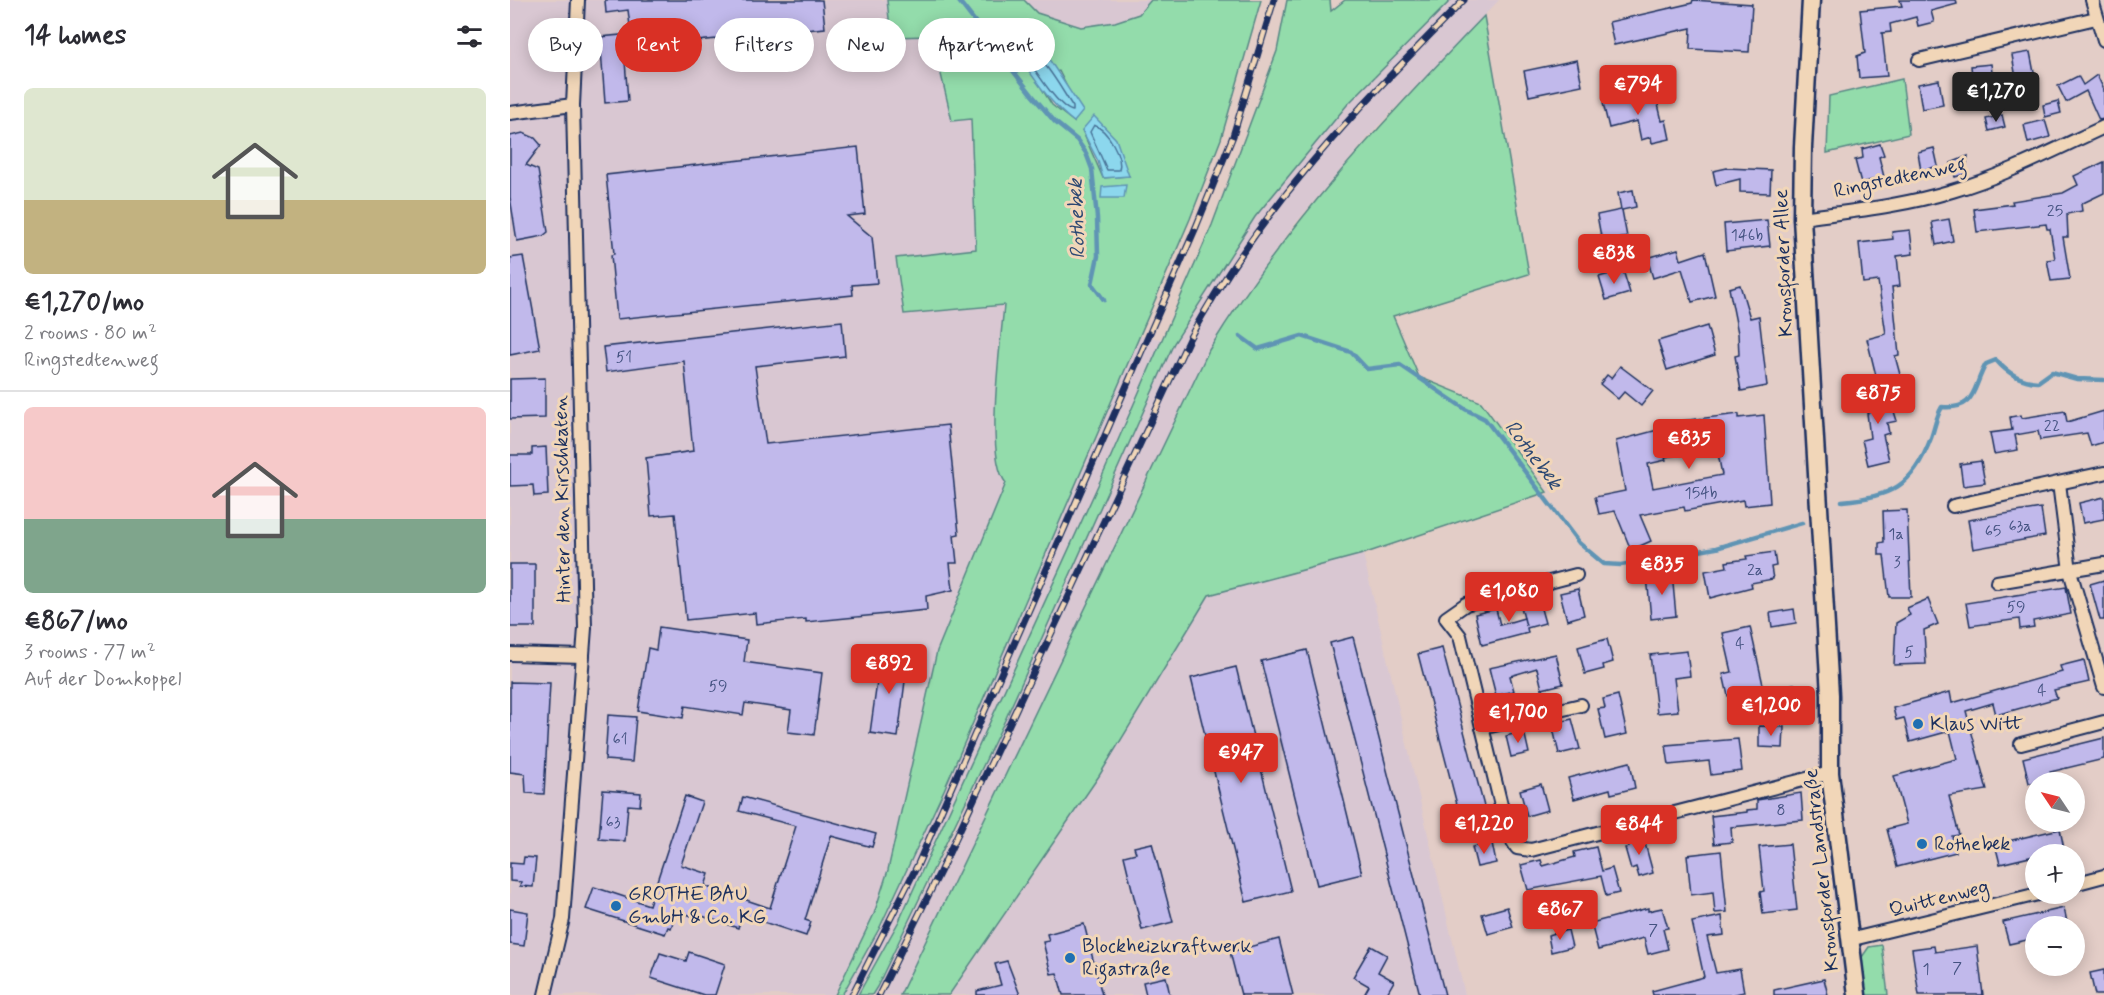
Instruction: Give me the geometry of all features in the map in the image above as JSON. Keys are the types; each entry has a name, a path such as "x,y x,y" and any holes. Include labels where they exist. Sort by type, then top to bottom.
{"main road":[{"name":"Kronsforder Allee","path":"1811,0 1803,147 1802,218 1820,525"},
{"name":"Kronsforder Landstraße","path":"1820,525 1830,695 1830,773 1857,995"}],"street":[{"name":"Hinter den Kirschkaten","path":"545,995 563,919 584,656 585,596 573,105 578,0"},
{"path":"2092,0 2104,40"},
{"path":"1919,60 2096,18"},
{"path":"510,112 573,105"},
{"name":"Ringstedtenweg","path":"1802,218 1876,207 1951,191 2005,171 2104,127"},
{"path":"1953,506 2104,473"},
{"path":"2060,483 2070,571 2104,687"},
{"path":"1997,582 2104,564"},
{"path":"1576,575 1466,604 1446,618 1460,636 1508,834 1517,848 1532,850 1830,773"},
{"path":"510,654 584,656"},
{"path":"1482,728 1581,705"},
{"path":"2021,744 2104,722"},
{"path":"2085,881 2104,876"},
{"name":"Quittenweg","path":"1849,940 2025,897"}],"shaded area":[{"path":"510,0 887,0 889,18 826,18 826,72 906,72 906,37 918,36 918,72 940,72 952,121 971,119 976,249 896,258 1004,305 995,417 1006,483 937,651 888,870 874,914 834,995 510,995"},
{"path":"1024,0 1151,0 1139,14 1115,22 1081,27 1037,13"},
{"path":"1451,0 1499,0 1376,128 1295,224 1240,300 1209,350 900,995 872,995 948,844 1174,343 1255,217 1347,105"},
{"path":"1140,336 1162,339 1105,470 899,921 858,995 842,995 879,929 944,790"},
{"path":"1363,554 1465,995 949,995 1099,776 1209,595"}],"green space":[{"path":"887,0 1024,0 1037,13 1053,18 918,18 918,36 906,37 906,18 889,18"},
{"path":"1151,0 1261,0 1221,139 1190,219 944,790 879,929 842,995 835,995 874,914 888,870 937,651 1006,483 999,469 995,425 1004,305 904,314 896,258 976,249 971,119 952,121 940,72 1054,72 1034,76 1052,105 1074,122 1069,91 1059,71 1055,72 1055,19 1081,27 1115,22 1139,14","holes":["1082,130 1129,176 1103,178"]},
{"path":"1287,0 1330,0 1331,11 1345,0 1451,0 1347,105 1255,217 1174,343 1006,718 877,987 872,995 858,995 899,921 1105,470 1212,225 1277,51"},
{"path":"1484,16 1529,274 1393,316 1419,377 1481,402 1547,492 1363,554 1209,595 1099,776 949,995 900,995 1209,350 1270,260 1303,217 1372,135"},
{"path":"1902,79 1909,134 1827,153 1829,96"},
{"path":"1882,945 1888,995 1866,995 1862,957 1869,947"}],"water":[{"path":"1055,68 1083,111 1074,122 1048,97 1029,72 1055,72"},
{"path":"1094,116 1116,139 1129,176 1103,178 1098,161 1082,130"},
{"path":"1126,185 1124,198 1101,198 1102,187"}],"building":[{"path":"605,0 822,0 825,28 814,29 814,18 714,18 714,39 702,40 702,18 629,18 628,10 606,13"},
{"path":"1693,0 1752,4 1749,52 1690,49 1691,28 1614,45 1609,22 1692,3"},
{"path":"1900,0 1956,0 1957,4 1931,11 1934,22 1918,26 1916,17 1890,24 1891,32 1882,33 1887,76 1859,78 1857,56 1865,53 1860,10 1902,6"},
{"path":"615,36 615,72 626,72 628,101 605,103 603,37"},
{"path":"2030,52 2036,83 2020,86 2022,97 2010,98 2009,90 1974,94 1971,66 1991,64 1993,81 2016,78 2012,55"},
{"path":"1577,60 1582,85 1529,96 1524,71"},
{"path":"2097,75 2104,90 2104,119 2099,120 2086,91 2066,102 2058,86 2078,76 2083,85"},
{"path":"1939,80 1943,105 1922,109 1918,84"},
{"path":"1646,93 1657,100 1662,121 1666,120 1670,139 1652,143 1651,137 1641,140 1637,121 1609,128 1603,103"},
{"path":"2058,101 2061,113 2045,117 2043,105"},
{"path":"2002,115 2005,127 1989,131 1986,119"},
{"path":"2045,120 2050,137 2028,143 2024,125"},
{"path":"523,133 535,138 541,145 526,165 538,170 548,232 543,236 517,241 510,197 510,136"},
{"path":"1880,144 1884,155 1879,157 1884,177 1861,183 1855,160 1863,158 1862,149"},
{"path":"858,147 865,214 847,216 872,237 877,283 852,285 853,295 617,319 611,255 614,254 606,175"},
{"path":"1934,148 1938,166 1921,171 1918,152"},
{"path":"1968,156 1965,174 1955,177 1951,163"},
{"path":"2104,162 2104,193 2081,204 2082,211 2067,214 2068,237 2063,237 2070,279 2051,281 2047,260 2055,259 2050,229 2047,229 2046,224 1977,232 1974,209 2013,204 2012,201 2063,193 2078,185 2074,176"},
{"path":"1727,168 1771,170 1770,193 1740,192 1740,179 1716,185 1713,171"},
{"path":"1633,190 1636,207 1622,210 1627,237 1602,242 1597,215 1621,210 1618,193"},
{"path":"1949,219 1953,241 1936,245 1932,222"},
{"path":"1767,220 1770,246 1726,251 1724,224"},
{"path":"1910,230 1913,254 1897,256 1900,286 1892,287 1899,355 1895,356 1902,382 1879,388 1867,339 1886,334 1878,281 1863,283 1859,243 1893,239 1892,232"},
{"path":"1678,249 1681,260 1705,252 1715,296 1692,302 1682,269 1653,278 1647,258"},
{"path":"523,256 540,349 510,355 510,258"},
{"path":"1623,270 1630,293 1606,300 1599,277"},
{"path":"1740,285 1750,318 1759,316 1767,386 1741,391 1735,356 1739,355 1738,333 1729,288"},
{"path":"842,321 845,356 755,366 766,444 948,425 959,534 954,535 957,563 950,563 953,590 926,596 927,610 806,622 806,619 756,624 755,613 686,620 675,514 651,516 646,458 693,451 684,361 606,372 603,347"},
{"path":"1707,326 1715,355 1667,370 1658,341"},
{"path":"1620,366 1653,391 1641,406 1624,392 1618,399 1600,384 1607,375 1611,378"},
{"path":"545,378 545,418 510,419 510,379"},
{"path":"1886,386 1897,421 1887,423 1889,433 1883,435 1889,460 1868,465 1862,440 1870,438 1867,413 1871,412 1866,391"},
{"path":"2065,411 2067,422 2104,411 2104,442 2091,446 2087,433 2040,440 2038,431 2015,435 2018,450 1994,454 1990,433 2012,430 2010,417 2021,415 2022,418"},
{"path":"1739,414 1739,418 1764,415 1770,503 1744,506 1743,500 1685,511 1684,507 1640,515 1651,541 1631,550 1615,511 1599,514 1595,497 1625,491 1616,441 1669,427 1663,423","holes":["1717,448 1722,475 1653,488 1648,464 1666,460 1665,457"]},
{"path":"546,447 548,495 534,496 533,485 510,486 510,455 532,455 532,448"},
{"path":"1981,461 1985,483 1963,486 1960,464"},
{"path":"2104,497 2104,519 2083,523 2079,503"},
{"path":"2041,508 2045,536 1973,549 1968,520"},
{"path":"1907,510 1911,597 1889,597 1884,555 1879,555 1879,543 1884,542 1883,511"},
{"path":"1774,552 1776,566 1771,567 1773,579 1751,583 1752,587 1710,598 1705,571 1727,567 1726,562 1747,559 1746,556"},
{"path":"510,564 535,564 535,627 510,627"},
{"path":"1672,573 1676,616 1651,619 1647,576"},
{"path":"2104,580 2104,620 2100,620 2090,584"},
{"path":"2066,587 2071,614 2033,621 2034,627 2020,629 2019,619 1970,626 1966,603"},
{"path":"1578,589 1584,615 1567,620 1560,593"},
{"path":"1538,598 1545,623 1527,628 1528,633 1482,645 1475,614 1496,609 1500,625 1524,618 1520,603"},
{"path":"1928,599 1938,624 1924,630 1926,664 1894,665 1896,623 1910,615 1907,608"},
{"path":"1794,609 1796,623 1772,627 1770,613"},
{"path":"659,627 747,640 744,662 822,673 814,735 788,732 791,710 745,703 743,715 685,706 683,718 638,711 648,648 656,650"},
{"path":"1750,627 1764,689 1728,696 1723,674 1732,672 1723,633"},
{"path":"1353,637 1445,995 1420,995 1330,643"},
{"path":"1607,639 1613,662 1603,665 1604,669 1585,674 1578,647"},
{"path":"1442,648 1486,814 1461,820 1418,654"},
{"path":"1307,650 1362,874 1317,885 1261,661"},
{"path":"1687,651 1690,676 1674,678 1678,711 1657,713 1650,655"},
{"path":"881,653 908,657 898,737 870,733"},
{"path":"1556,654 1563,684 1542,689 1537,668 1510,676 1514,691 1496,696 1489,668"},
{"path":"2084,660 2089,682 2054,690 2057,698 1996,715 1993,703 1966,711 1987,790 1949,796 1959,835 1952,836 1956,852 1897,867 1887,829 1907,824 1894,776 1957,759 1950,731 1910,742 1904,718 1896,720 1893,708 1950,692 1952,703 2062,672 2060,666"},
{"path":"1236,667 1291,891 1246,902 1191,678"},
{"path":"510,682 550,683 544,794 526,793 525,774 510,772"},
{"path":"1794,684 1798,699 1783,703 1780,687"},
{"path":"1618,695 1627,734 1605,739 1598,709 1605,708 1603,699"},
{"path":"608,715 636,717 632,762 605,760"},
{"path":"1572,719 1580,749 1559,754 1552,724"},
{"path":"1759,726 1784,727 1783,748 1759,747"},
{"path":"1524,731 1529,753 1511,757 1506,736"},
{"path":"2104,738 2104,759 2050,772 2026,772 2023,758"},
{"path":"1738,739 1742,771 1711,775 1709,761 1669,765 1666,745"},
{"path":"1630,762 1635,788 1611,794 1610,789 1574,799 1568,778"},
{"path":"1541,784 1548,810 1527,816 1520,790"},
{"path":"603,790 641,793 640,806 628,805 625,841 599,839"},
{"path":"1801,793 1803,820 1731,827 1732,842 1714,844 1711,816 1747,812 1747,810 1757,809 1757,800"},
{"path":"685,796 702,802 681,865 709,874 705,886 770,908 796,826 739,811 743,797 876,834 872,847 831,836 805,920 811,922 806,936 742,915 738,928 696,914 695,917 677,911 671,928 668,927 665,934 586,909 594,887 649,905"},
{"path":"2047,832 2061,832 2063,844 2025,844 2025,858 2000,864 1995,844"},
{"path":"1643,836 1653,873 1639,877 1636,867 1631,869 1625,848 1629,847 1627,840"},
{"path":"1152,843 1173,922 1142,930 1124,856 1136,853 1134,847"},
{"path":"1492,843 1496,863 1477,867 1472,847"},
{"path":"1790,844 1797,910 1763,914 1760,892 1764,891 1759,847"},
{"path":"1596,847 1602,871 1612,868 1619,893 1606,896 1601,876 1528,890 1521,865 1541,860 1543,866 1575,857 1574,852"},
{"path":"1721,851 1727,912 1715,913 1713,892 1691,895 1687,855"},
{"path":"524,857 536,858 533,887 520,886 521,882 510,881 510,863 523,864"},
{"path":"1507,907 1513,927 1488,934 1482,914"},
{"path":"1648,908 1648,911 1662,908 1668,928 1663,929 1668,949 1648,954 1644,938 1598,950 1591,923"},
{"path":"2064,908 2066,916 2029,916"},
{"path":"510,909 528,912 524,946 510,944"},
{"path":"1722,916 1724,935 1707,937 1716,973 1740,969 1744,992 1731,995 1653,995 1652,991 1704,977 1692,922"},
{"path":"2025,917 2025,940 2009,944 2003,922"},
{"name":"Blockheizkraftwerk Rigastraße","path":"1084,924 1102,995 1063,995 1057,973 1051,974 1043,942 1049,941 1047,934"},
{"path":"1568,930 1572,947 1551,952 1548,935"},
{"path":"1279,939 1293,995 1241,995 1230,952"},
{"path":"1371,946 1387,955 1378,972 1394,981 1386,995 1364,995 1369,986 1353,977"},
{"path":"1934,946 1935,952 1977,946 1983,995 1919,995 1912,949"},
{"path":"689,952 725,964 715,995 704,995 651,978 660,953 686,961"},
{"path":"1007,961 1020,995 977,995 977,991 1001,985 995,964"},
{"path":"2104,970 2104,995 2095,995 2090,973"},
{"path":"1166,977 1170,995 1146,995 1143,982"},
{"path":"1824,979 1828,995 1774,995 1774,990"}],"waterway":[{"name":"Rothebek","path":"958,0 1032,95 1055,122 1077,140 1086,153 1092,169 1097,218 1098,256 1092,284 1104,300"},
{"name":"Rothebek","path":"1240,336 1258,349 1302,336 1351,352 1367,369 1400,365 1465,409 1485,419 1579,543 1604,564 1621,565 1716,548 1802,523"},
{"name":"Rothebek","path":"1842,501 1887,492 1907,479 1924,455 1942,407 1962,405 1968,401 1986,364 1996,360 2014,376 2038,382 2052,372 2077,379 2104,380"}],"railway":[{"path":"852,995 918,864 1196,227 1233,136 1274,0"},
{"path":"879,995 940,872 1189,339 1248,244 1280,201 1349,120 1464,0"}],"place":[{"name":"Klaus Witt","path":"1918,724"},
{"name":"Rothebek","path":"1922,844"},
{"name":"GROTHE BAU GmbH & Co. KG","path":"616,906"},
{"name":"Blockheizkraftwerk Rigastraße","path":"1070,958"}]}
